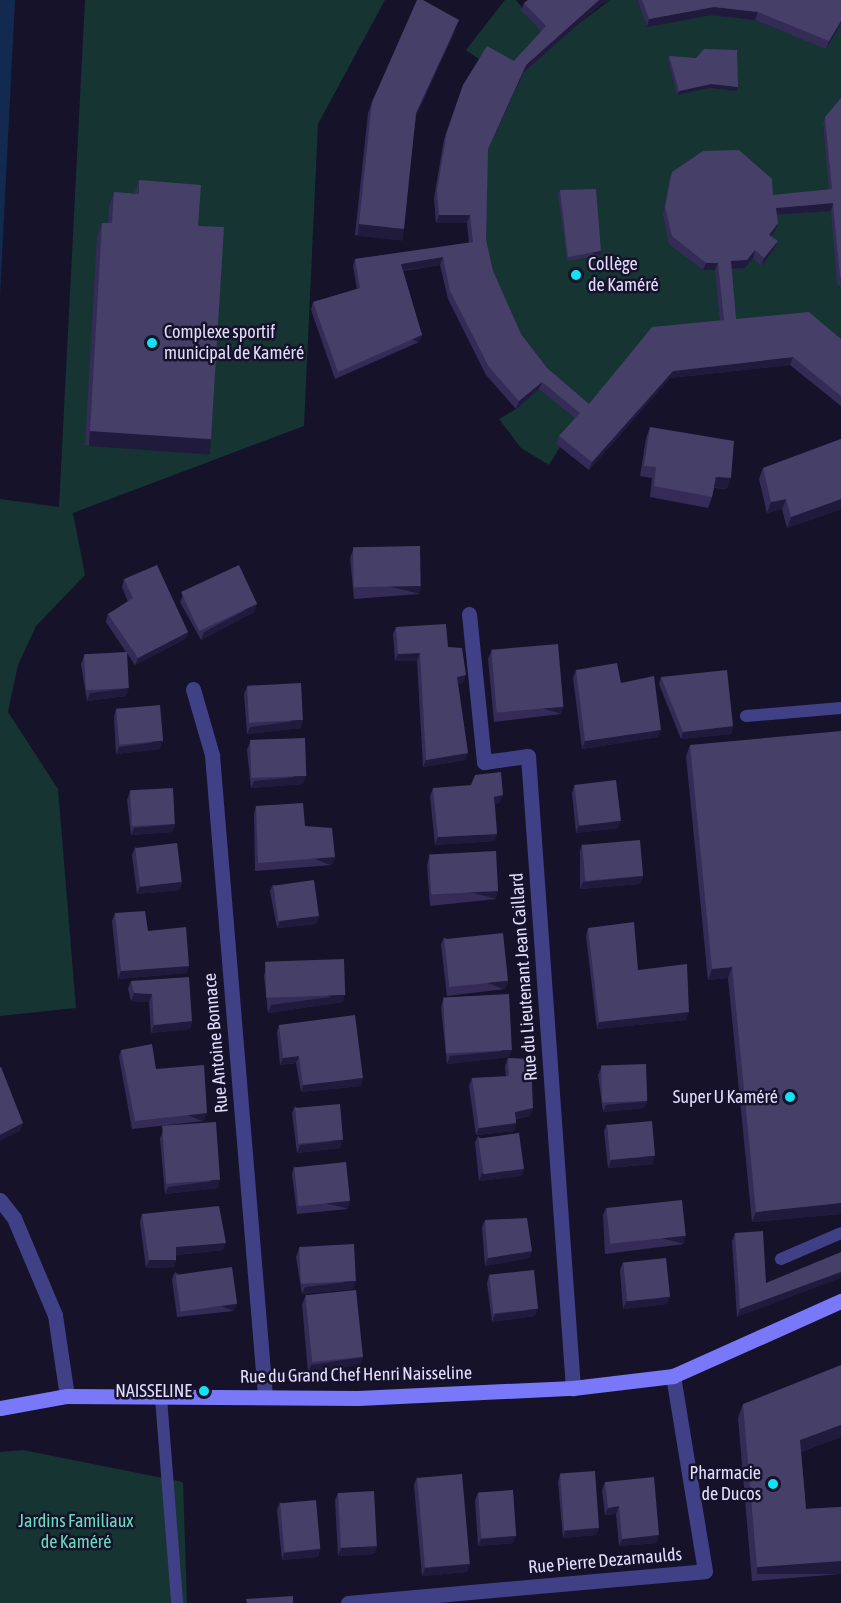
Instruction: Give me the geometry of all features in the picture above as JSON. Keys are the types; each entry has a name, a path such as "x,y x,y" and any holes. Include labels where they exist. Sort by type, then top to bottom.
{"street":[{"name":"Rue du Lieutenant Jean Caillard","path":"469,614 484,762 528,756 573,1388"},
{"name":"Rue Antoine Bonnace","path":"193,689 212,755 265,1396"},
{"path":"0,1200 14,1218 55,1315 67,1396"},
{"name":"Rue du Grand Chef Henri Naisseline","path":"0,1408 67,1396 358,1398 573,1388 673,1377 841,1301"},
{"name":"Rue Pierre Dezarnaulds","path":"348,1603 705,1571 673,1377"}],"lane":[{"path":"746,716 841,708"},
{"path":"780,1259 841,1233"},
{"path":"162,1398 177,1603"}],"green space":[{"path":"85,0 385,0 318,124 304,426 73,513 85,575 36,626 18,665 8,712 58,789 76,1008 0,1016 0,499 59,507"},
{"path":"505,0 516,0 552,44 610,0 637,0 647,27 711,15 755,20 826,48 841,24 841,102 823,125 841,287 841,349 649,334 557,444 560,447 549,465 521,448 499,419 516,409 518,342 483,247 480,60 466,50"},
{"name":"Jardins Familiaux de Kaméré","path":"23,1450 183,1482 187,1603 0,1603 0,1452"}],"water":[{"path":"0,0 15,0 0,296"}],"building":[{"path":"417,0 423,0 459,20 416,113 404,229 359,224 372,102"},
{"path":"528,0 599,0 526,65 488,149 486,240 493,271 521,334 547,368 589,404 652,327 724,320 718,263 706,263 672,236 665,207 672,172 703,151 739,150 772,179 773,195 832,189 825,117 841,98 841,277 833,203 776,208 778,223 769,235 778,241 764,258 755,250 747,260 731,261 736,319 809,312 841,339 841,396 793,357 673,371 592,462 559,436 580,413 542,382 519,401 489,367 450,291 443,257 401,264 422,335 338,372 313,302 360,288 355,259 473,242 470,215 439,215 437,191 447,132 463,85 487,46 514,61 546,26 524,3"},
{"path":"642,0 841,0 841,21 829,41 758,12 714,7 649,19"},
{"path":"704,49 737,50 738,87 711,84 679,91 669,56 696,58"},
{"name":"Complexe sportif municipal de Kaméré","path":"139,180 201,185 198,226 224,227 211,439 90,431 102,223 112,223 114,192 139,194"},
{"path":"596,189 601,251 568,257 560,190"},
{"path":"650,427 734,441 731,478 716,477 712,497 654,486 656,467 644,466"},
{"path":"841,439 841,499 791,517 786,499 771,502 763,468"},
{"path":"420,546 421,586 354,587 353,547"},
{"path":"157,565 188,632 138,658 108,614 133,598 124,579"},
{"path":"239,565 257,604 199,631 181,592"},
{"path":"446,624 448,647 462,648 466,675 457,677 468,753 426,760 420,653 398,654 396,627"},
{"path":"558,644 563,707 497,713 491,650"},
{"path":"127,652 129,688 86,690 84,654"},
{"path":"617,663 621,683 654,676 661,730 585,741 576,670"},
{"path":"727,670 733,726 683,732 661,677"},
{"path":"301,683 303,720 249,723 247,686"},
{"path":"160,705 163,741 119,745 116,709"},
{"name":"Super U Kaméré","path":"841,731 841,1203 756,1212 732,967 712,969 690,745"},
{"path":"305,738 306,776 251,778 250,740"},
{"path":"501,772 503,795 494,797 497,834 438,837 433,788 471,785 475,775"},
{"path":"616,780 621,821 579,826 574,785"},
{"path":"173,788 175,824 132,826 130,790"},
{"path":"303,803 305,826 332,828 335,857 258,863 256,806"},
{"path":"640,840 643,876 585,881 582,845"},
{"path":"177,843 182,882 140,887 135,848"},
{"path":"496,851 498,891 431,894 429,855"},
{"path":"314,880 319,916 278,921 273,886"},
{"path":"145,911 148,931 186,927 189,966 121,971 115,913"},
{"path":"634,922 638,970 687,964 689,1012 599,1022 588,928"},
{"path":"503,933 508,981 449,987 444,939"},
{"path":"344,959 345,995 266,998 265,962"},
{"path":"189,977 192,1021 154,1025 152,994 134,993 131,981"},
{"path":"509,994 512,1050 446,1053 443,997"},
{"path":"355,1015 363,1078 303,1085 299,1056 283,1058 279,1025"},
{"path":"152,1044 156,1069 204,1065 207,1113 135,1121 121,1050"},
{"path":"508,1058 531,1059 533,1108 515,1112 516,1123 479,1128 472,1078 509,1076"},
{"path":"646,1064 647,1101 602,1103 601,1066"},
{"path":"0,1067 23,1123 0,1135"},
{"path":"340,1104 343,1140 298,1144 295,1108"},
{"path":"652,1121 655,1156 610,1160 607,1125"},
{"path":"216,1122 220,1180 166,1184 162,1126"},
{"path":"519,1133 524,1169 483,1174 478,1139"},
{"path":"346,1162 350,1201 298,1206 294,1167"},
{"path":"682,1200 686,1236 610,1244 606,1208"},
{"path":"219,1206 226,1243 176,1247 176,1260 149,1260 142,1214"},
{"path":"527,1218 532,1251 488,1258 485,1220"},
{"path":"763,1231 766,1283 841,1252 841,1272 740,1309 735,1233"},
{"path":"354,1244 356,1281 301,1284 299,1247"},
{"path":"666,1258 670,1297 627,1301 623,1262"},
{"path":"232,1267 237,1304 181,1312 176,1275"},
{"path":"534,1270 538,1309 493,1313 489,1275"},
{"path":"356,1290 363,1357 312,1362 305,1295"},
{"path":"841,1365 841,1425 800,1440 806,1509 841,1507 841,1561 757,1567 743,1404"},
{"path":"595,1471 599,1528 564,1530 560,1473"},
{"path":"462,1474 470,1564 425,1568 417,1478"},
{"path":"654,1477 659,1535 622,1539 619,1506 608,1508 605,1482"},
{"path":"513,1490 516,1536 481,1538 478,1492"},
{"path":"374,1491 377,1546 341,1548 338,1493"},
{"path":"316,1500 320,1549 284,1552 280,1503"},
{"path":"293,1596 293,1603 247,1603 246,1599"}],"place":[{"name":"Collège de Kaméré","path":"576,275"},
{"name":"Complexe sportif municipal de Kaméré","path":"152,343"},
{"name":"Super U Kaméré","path":"790,1097"},
{"name":"NAISSELINE","path":"204,1391"},
{"name":"Pharmacie de Ducos","path":"773,1484"}]}
